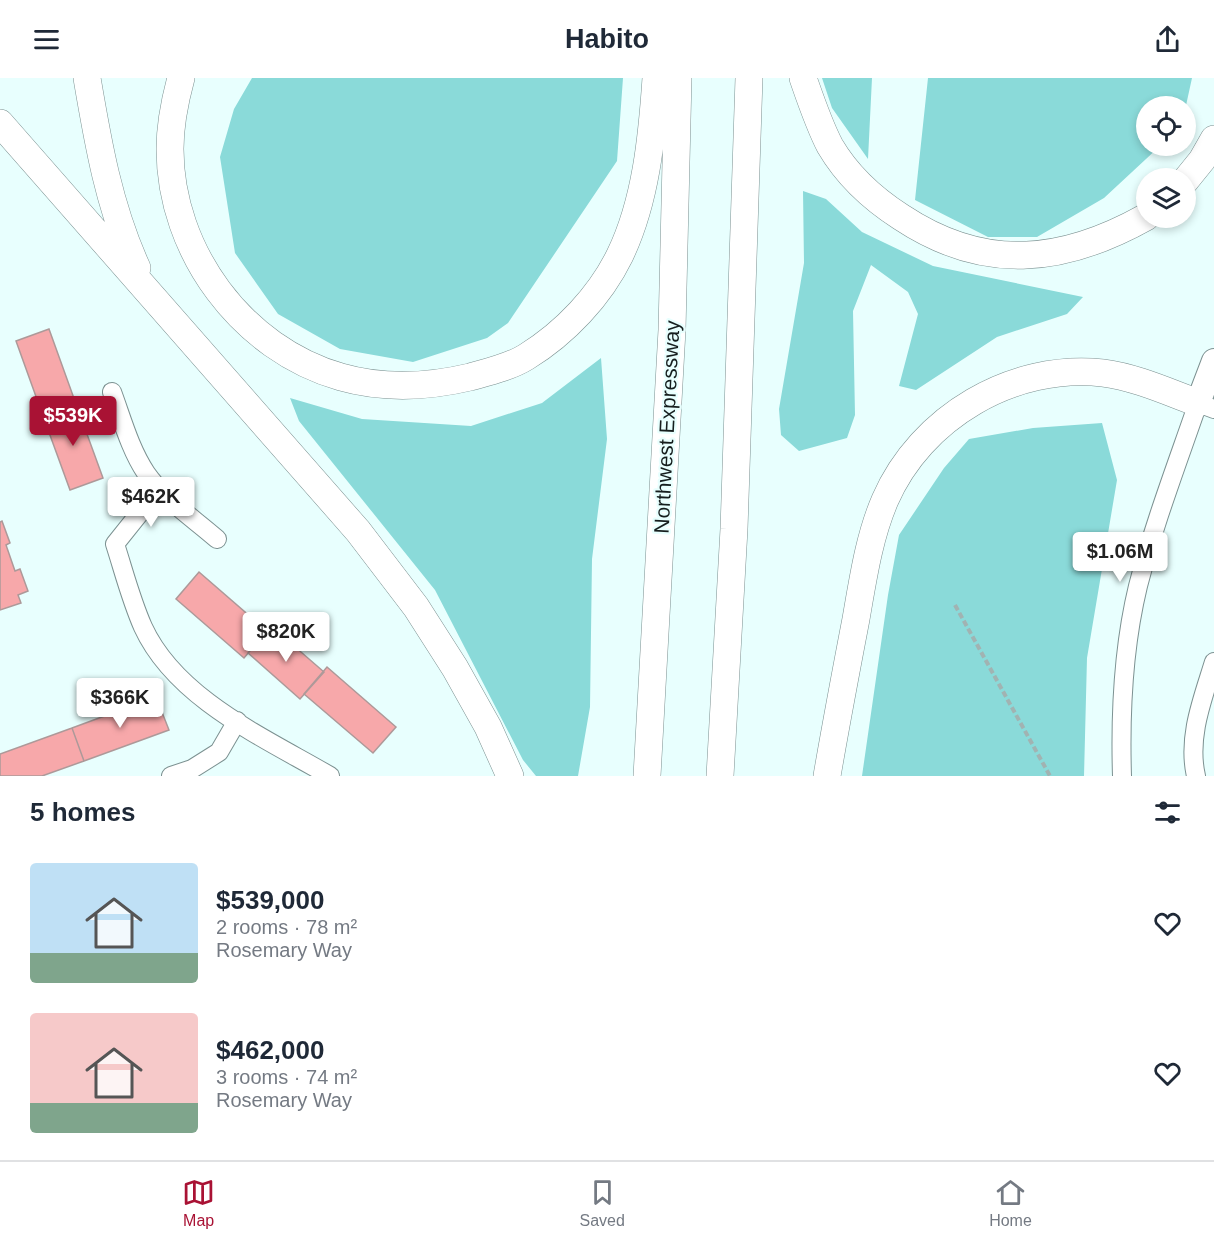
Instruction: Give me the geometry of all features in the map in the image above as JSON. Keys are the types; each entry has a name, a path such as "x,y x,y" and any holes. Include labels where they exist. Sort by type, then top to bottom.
{"highway":[{"path":"87,78 100,153 111,199 125,241 147,292"},
{"path":"181,78 170,149 175,195 186,234 202,268 224,299 246,322 274,345 306,363 340,377 376,384 412,386 442,383 487,373 524,358 554,336 579,313 600,288 620,255 634,220 645,173 656,78"},
{"name":"Northwest Expressway","path":"647,776 672,330 678,78"},
{"path":"720,776 734,529 749,78"},
{"path":"803,78 817,118 831,147 847,170 885,207 938,239 968,249 1003,255 1037,255 1069,250 1101,240 1136,221"},
{"path":"0,123 358,531 416,607 489,728 510,776"},
{"path":"1195,168 1214,139"},
{"path":"827,776 864,575 876,525 885,499 899,474 931,433 979,398 1005,385 1039,376 1103,373 1158,388 1206,406"}],"main road":[{"path":"1206,406 1214,361"}],"street":[{"path":"112,392 130,442 145,472 159,489 217,539"},
{"path":"1122,776 1122,692 1128,637 1138,586 1153,534 1206,406"},
{"path":"159,489 115,544 144,629 165,660 187,685 208,703 330,776"},
{"path":"1196,776 1194,738 1214,662"},
{"path":"171,776 192,769 219,752 237,721"}],"path":[{"path":"955,605 1050,776"}],"shaded area":[{"path":"252,78 623,78 617,161 508,323 487,338 413,362 340,349 278,314 235,253 220,157 234,109"},
{"path":"822,78 872,78 868,159 832,108"},
{"path":"928,78 1192,78 1188,96 1136,96 1136,156 1149,156 1104,198 1037,237 988,237 915,200"},
{"path":"803,191 826,199 862,232 933,266 1083,297 1067,314 997,337 916,390 899,386 918,314 908,292 871,265 853,311 855,415 847,438 799,451 781,435 779,409 804,263"},
{"path":"601,358 607,439 592,559 590,707 578,776 536,776 523,760 435,590 299,421 290,398 362,419 471,426 542,403"},
{"path":"1102,423 1117,480 1087,658 1084,776 862,776 899,535 944,468 969,439 1033,428"}],"building":[{"path":"49,329 76,404 43,416 16,341"},
{"path":"76,404 103,478 70,490 43,416"},
{"path":"2,521 10,543 6,545 15,571 20,569 28,591 18,595 21,603 0,610 0,522"},
{"path":"199,572 267,631 244,658 176,599"},
{"path":"271,626 324,672 300,699 248,653"},
{"path":"327,667 396,727 373,753 304,694"},
{"path":"156,697 169,730 84,761 72,728"},
{"path":"72,728 84,761 42,776 0,776 0,754"}]}
